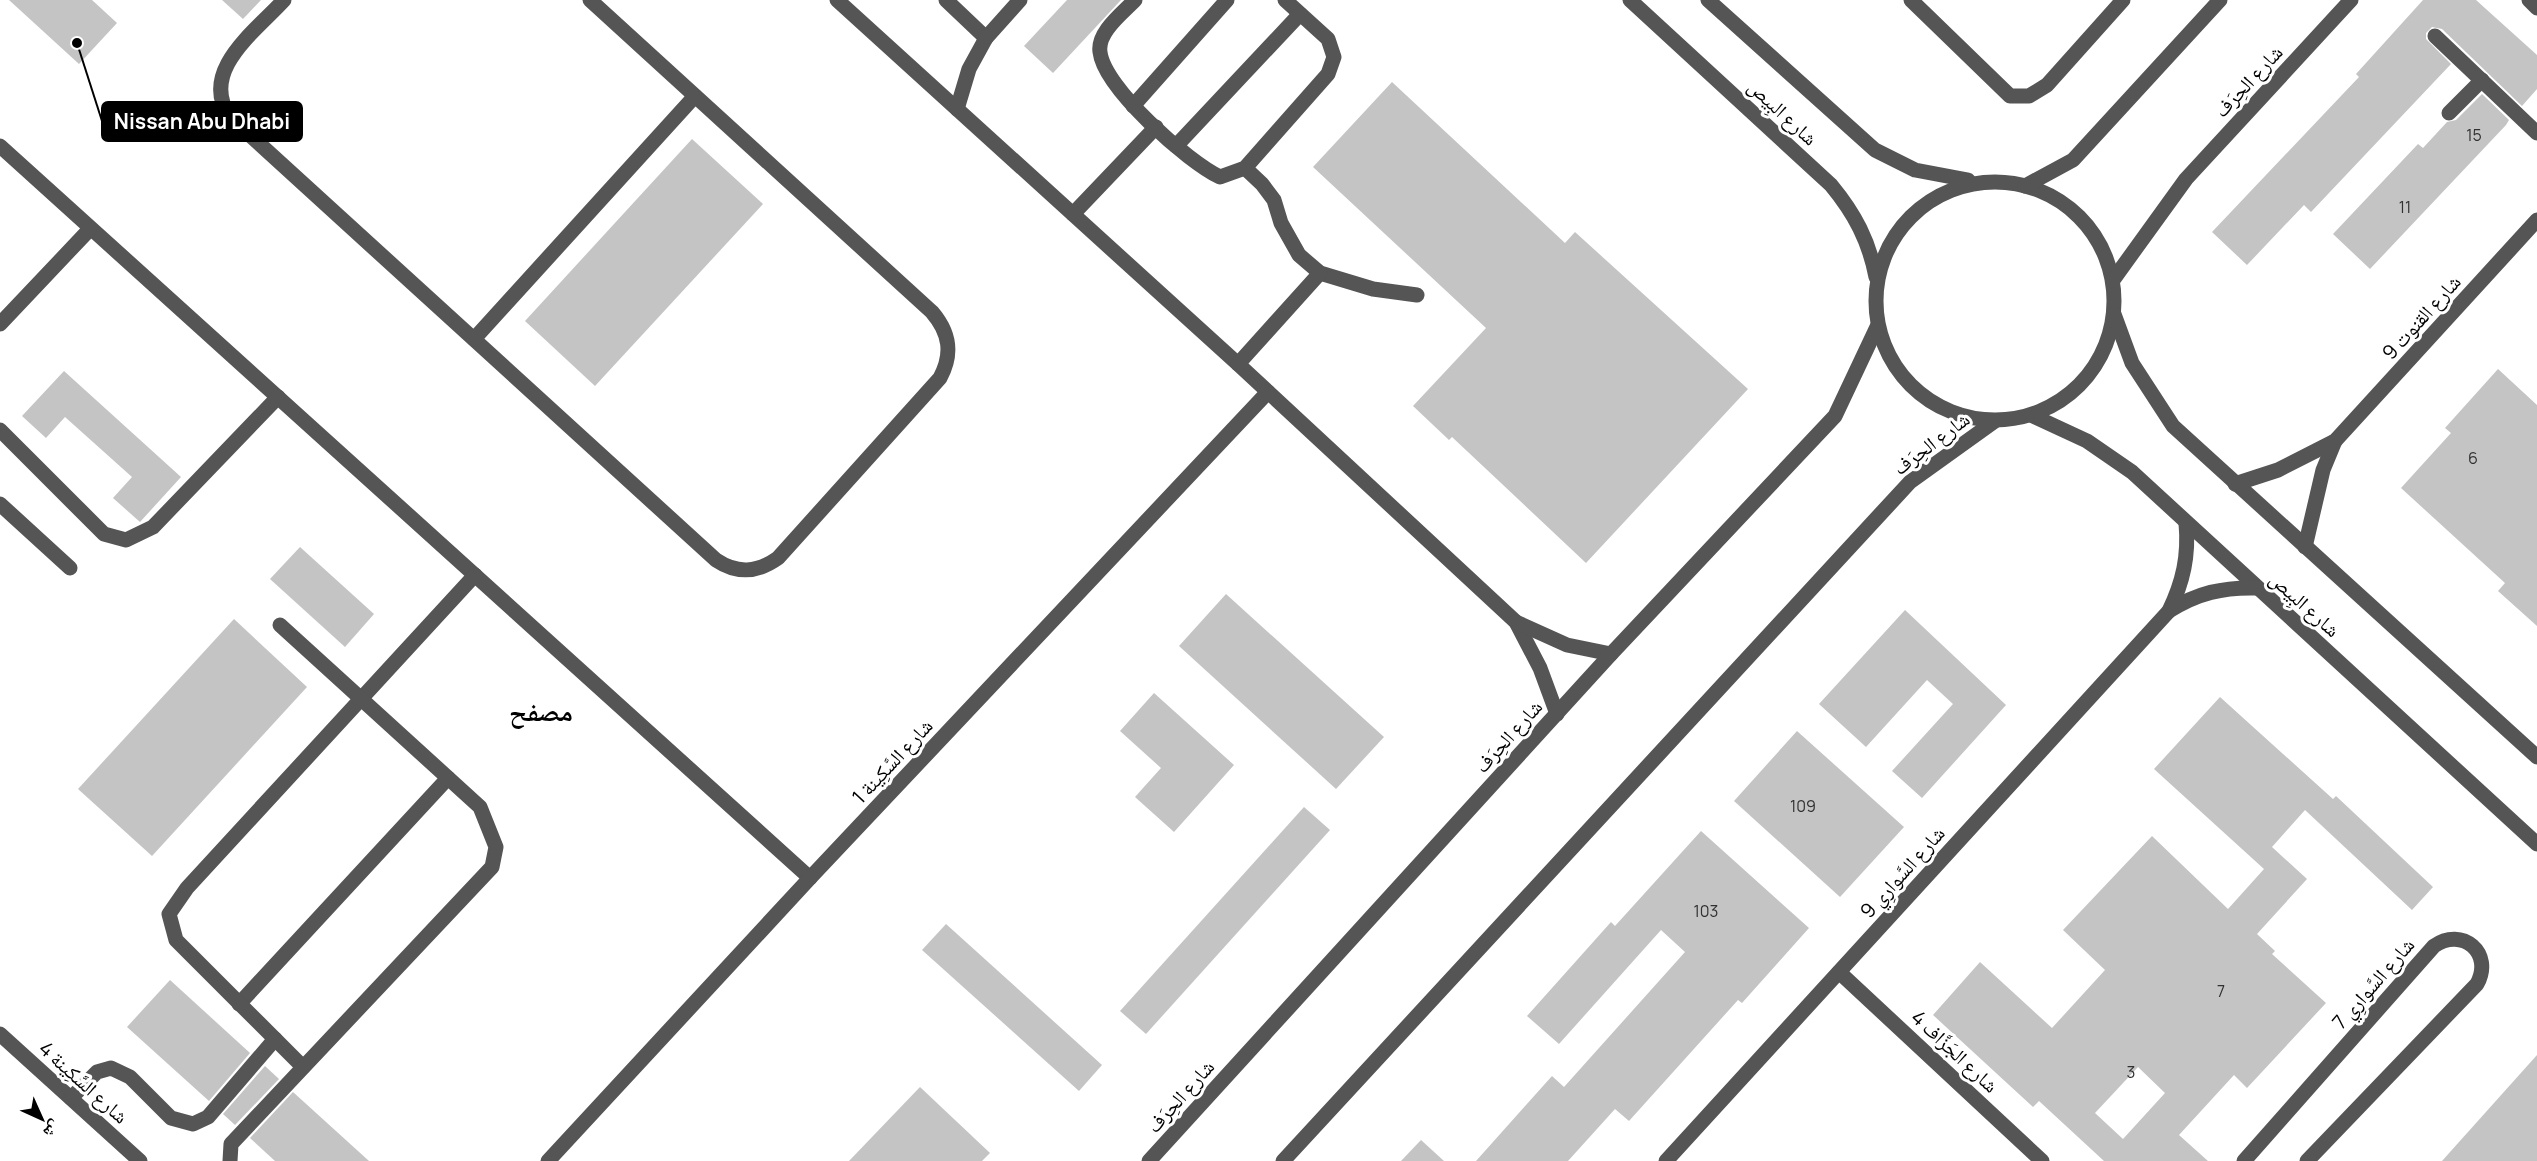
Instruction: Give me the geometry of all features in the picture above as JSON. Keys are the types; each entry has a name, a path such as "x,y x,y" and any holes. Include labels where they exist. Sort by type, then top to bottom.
{"street":[{"path":"284,0 225,66 219,87 223,108 230,117 716,560 736,570 758,569 778,558 940,378 949,356 949,343 932,312 590,0"},
{"path":"837,0 1238,364 1515,622 1540,668 1557,714"},
{"path":"946,0 986,38"},
{"path":"957,109 969,69 986,38 1020,0"},
{"path":"1135,0 1106,31 1099,51 1108,75 1133,106 1176,146 1202,169 1220,177 1245,168 1328,74 1334,57 1328,39 1285,0"},
{"path":"1133,106 1227,0"},
{"name":"شارع البِيص","path":"1630,0 1831,185 1861,228 1876,278"},
{"name":"شارع البِيص","path":"1708,0 1875,150 1915,170 1960,180 2005,181 2058,198 2084,220 2103,248 2113,280 2114,314"},
{"path":"1911,0 2010,96 2029,96 2047,85 2123,0"},
{"path":"2025,186 2073,159 2220,0"},
{"name":"شارع الحِرَف","path":"2113,280 2186,179 2352,0"},
{"path":"2529,0 2537,8"},
{"path":"1176,146 1300,14"},
{"path":"2435,36 2537,133"},
{"path":"2449,113 2482,80"},
{"path":"474,339 695,96"},
{"path":"1072,213 1156,127"},
{"path":"0,146 90,230 810,878"},
{"path":"1245,168 1263,184 1274,200 1281,223 1299,255 1320,273 1373,289 1417,295"},
{"path":"1983,181 1946,190 1914,212 1890,242 1876,278 1874,303 1877,327 1892,365 1919,395 1955,414 1995,421 2031,415 2062,400 2087,376 2105,347 2114,314"},
{"name":"شارع القنوت 9","path":"2235,484 2278,471 2335,441 2537,220"},
{"path":"0,324 90,230"},
{"path":"1238,364 1320,273"},
{"path":"2114,314 2132,363 2174,426 2537,758"},
{"name":"شارع الحِرَف","path":"1149,1161 1611,654 1835,416 1877,327"},
{"name":"شارع السَّكِينة 1","path":"548,1161 810,878 1268,392"},
{"path":"0,430 104,534 126,540 153,527 278,397"},
{"name":"شارع البِيص","path":"2031,415 2087,441 2132,472 2537,844"},
{"name":"شارع الحِرَف","path":"1283,1161 1910,482 1995,421"},
{"name":"شارع القنوت 9","path":"2305,547 2323,470 2335,441"},
{"path":"0,504 70,568"},
{"name":"شارع السَّوارِي 9","path":"1666,1161 2169,611 2180,586 2187,560 2186,523"},
{"path":"303,1067 176,940 170,914 187,888 475,575"},
{"name":"شارع السَّوارِي 9","path":"2169,611 2193,598 2220,589 2257,588"},
{"path":"1515,622 1568,645 1611,654"},
{"path":"230,1161 231,1144 492,867 496,847 480,807 280,625"},
{"path":"239,1004 448,778"},
{"name":"شارع السَّوارِي 7","path":"2244,1161 2434,946 2449,938 2466,940 2473,945 2482,959 2481,976 2477,984 2307,1161"},
{"name":"شارع الجَزَّاف 4","path":"1839,972 2042,1161"},
{"name":"شارع السَّكِينة 4","path":"0,1034 140,1161"},
{"path":"71,1098 96,1072 111,1068 130,1077 171,1118 193,1124 208,1117 275,1039"}],"building":[{"path":"9,0 92,0 117,23 79,64"},
{"path":"222,0 261,0 243,19"},
{"path":"1067,0 1121,0 1053,73 1024,46"},
{"path":"2423,0 2476,0 2537,55 2537,89 2522,106 2442,29 2432,27 2426,33 2426,39 2451,64 2311,212 2304,205 2247,265 2212,232 2359,77 2356,74"},
{"path":"1392,82 1565,243 1575,232 1748,389 1586,563 1452,437 1449,440 1413,406 1486,328 1313,167"},
{"path":"2482,94 2509,120 2506,125 2370,269 2333,234 2418,144 2423,148 2447,122 2456,120"},
{"path":"692,139 763,204 595,386 525,321"},
{"path":"2498,369 2537,405 2537,626 2498,591 2505,583 2401,488 2451,433 2445,428"},
{"path":"64,371 181,477 140,522 113,498 132,477 65,417 46,438 22,416"},
{"path":"300,547 374,614 345,647 270,579"},
{"path":"1226,594 1384,737 1336,789 1179,646"},
{"path":"1905,610 2006,705 1922,798 1892,771 1953,704 1927,680 1866,747 1819,704"},
{"path":"234,619 307,687 152,856 78,789"},
{"path":"1154,693 1234,765 1174,832 1135,797 1161,768 1120,731"},
{"path":"2220,697 2333,799 2336,796 2433,887 2412,910 2305,810 2272,847 2307,879 2257,934 2275,951 2272,954 2326,1003 2247,1088 2234,1075 2179,1135 2208,1161 2104,1161 2039,1101 2033,1107 1933,1015 1980,962 2052,1028 2105,970 2063,930 2152,836 2228,909 2264,869 2154,769","holes":["2138,1067 2165,1093 2123,1139 2095,1113"]},
{"path":"1797,731 1904,827 1840,897 1734,801"},
{"path":"1304,807 1330,830 1146,1034 1120,1011"},
{"path":"1701,831 1809,928 1742,1003 1738,1000 1629,1121 1615,1109 1568,1161 1476,1161 1552,1076 1564,1087 1685,952 1661,930 1559,1044 1527,1016 1611,922 1615,926"},
{"path":"946,924 1102,1065 1079,1091 922,950"},
{"path":"170,980 250,1053 209,1101 127,1027"},
{"path":"2537,1055 2537,1161 2442,1161"},
{"path":"265,1066 279,1079 235,1125 223,1114"},
{"path":"920,1087 990,1153 982,1161 849,1161"},
{"path":"293,1092 369,1161 275,1161 250,1138"},
{"path":"1421,1140 1444,1161 1401,1161"}],"place":[{"name":"Nissan Abu Dhabi","path":"77,43"}],"district":[{"name":"مصفح","path":"541,711"}]}
